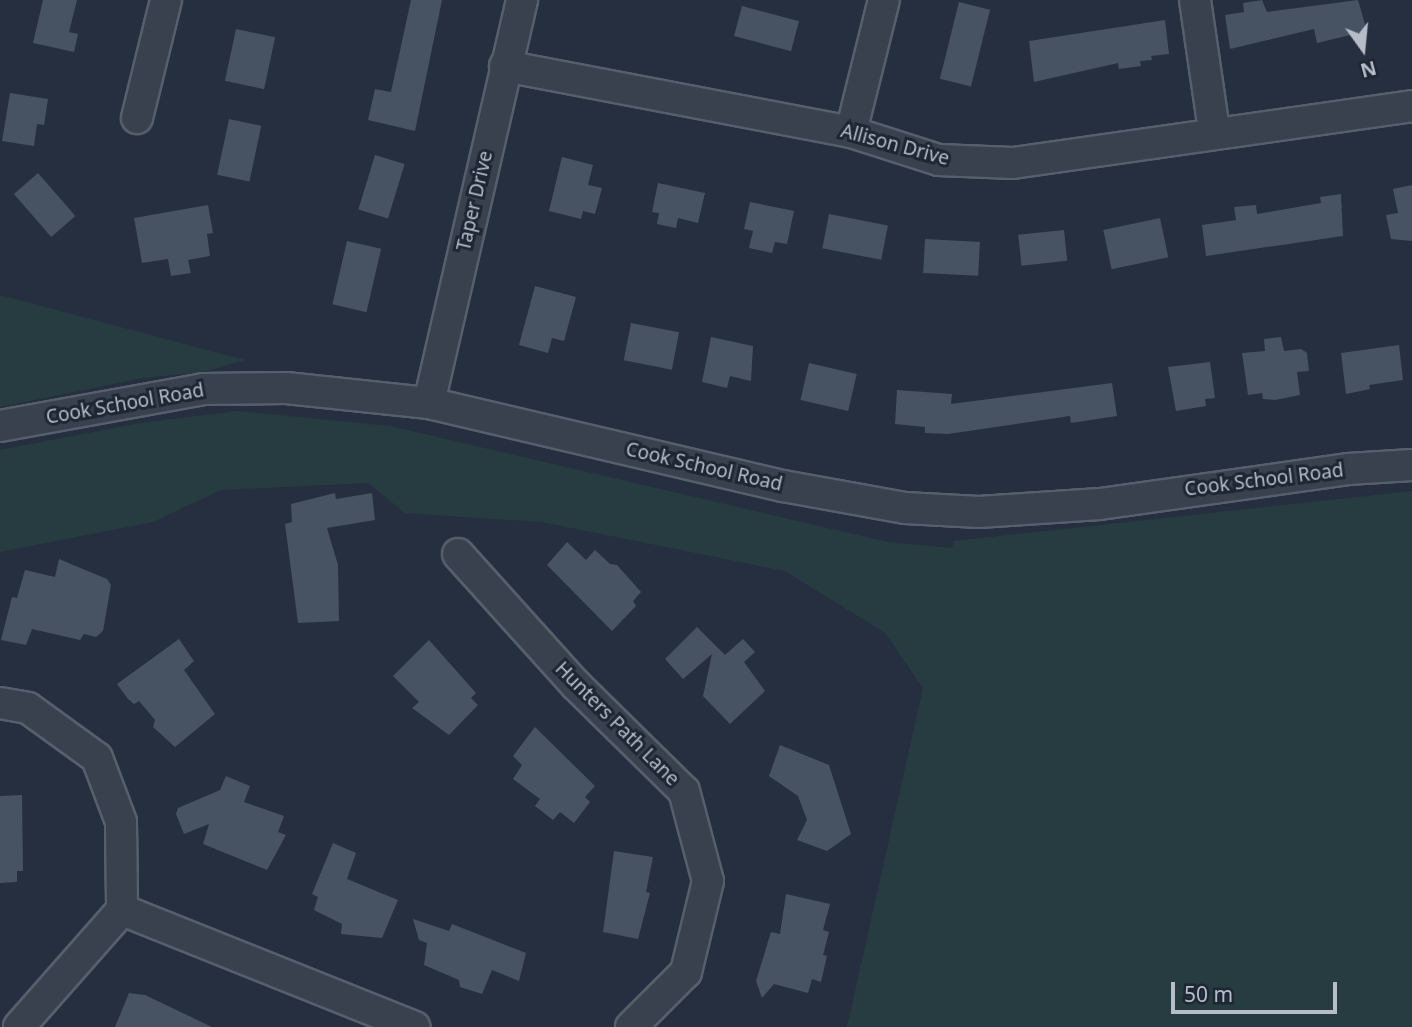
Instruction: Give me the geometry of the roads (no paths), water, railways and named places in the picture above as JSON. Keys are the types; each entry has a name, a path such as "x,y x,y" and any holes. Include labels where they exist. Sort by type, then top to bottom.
{"street":[{"path":"137,118 166,0"},
{"name":"Taper Drive","path":"429,403 522,0"},
{"path":"851,132 884,0"},
{"path":"1195,0 1214,131"},
{"name":"Allison Drive","path":"505,66 851,132 939,160 1013,163 1214,131 1412,106"},
{"name":"Cook School Road","path":"0,426 203,388 286,388 429,403 783,486 905,508 979,512 1100,504 1348,469 1412,465"},
{"name":"Hunters Path Lane","path":"458,554 576,685 684,791 708,881 686,972 631,1027"},
{"path":"0,703 28,708 97,758 121,822 122,910 19,1027"},
{"path":"122,910 415,1027"}]}
